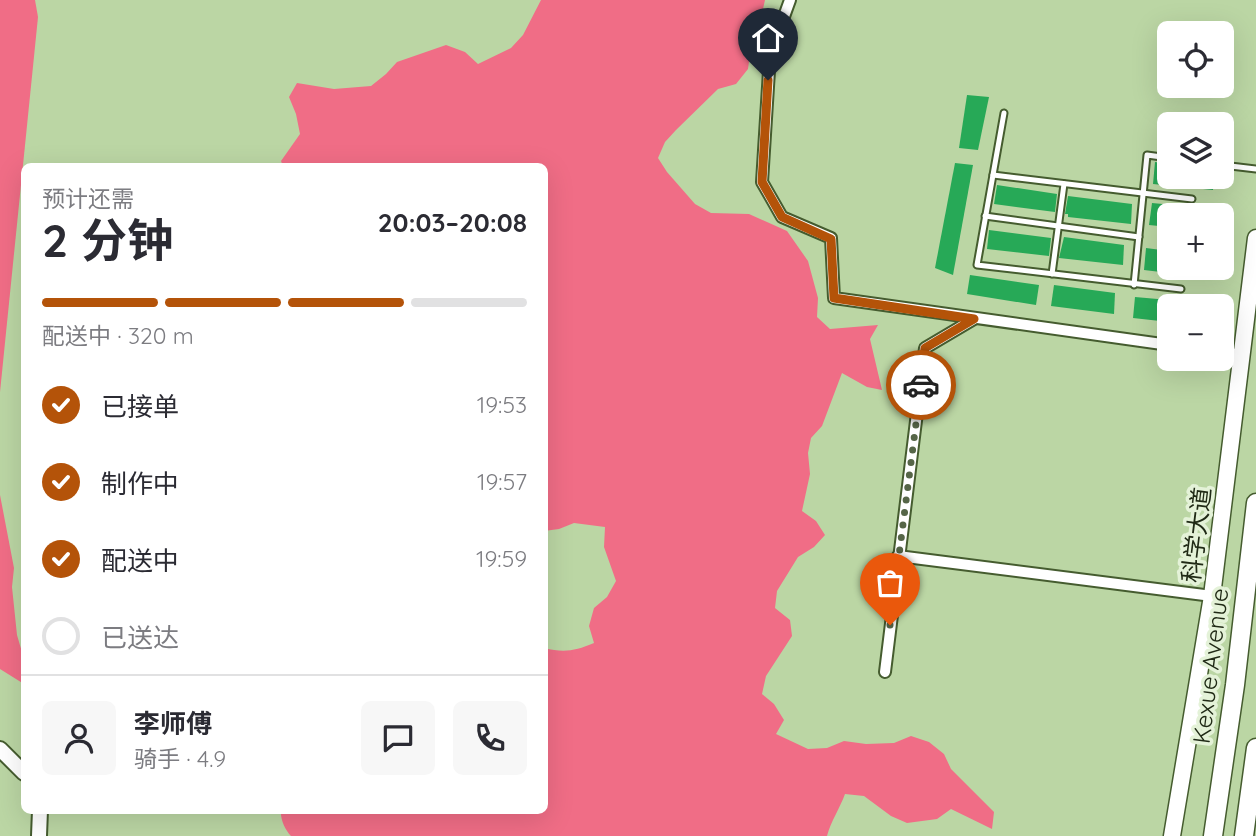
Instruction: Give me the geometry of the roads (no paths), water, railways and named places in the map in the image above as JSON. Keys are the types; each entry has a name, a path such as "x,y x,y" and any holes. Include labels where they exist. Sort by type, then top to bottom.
{"highway":[{"name":"Kexue Avenue","path":"1213,836 1235,685 1256,503"},
{"path":"1202,836 1235,685"},
{"path":"1244,836 1256,748"}],"main road":[{"name":"科学大道","path":"1172,836 1212,596 1256,237"}],"street":[{"path":"790,0 770,55 762,182 782,217 831,239 834,298 1157,343"},
{"path":"885,671 925,348 974,319"},
{"path":"1234,354 1242,355"},
{"path":"898,556 1212,596"},
{"path":"0,750 21,770"},
{"path":"39,836 40,814"}],"lane":[{"path":"1004,113 977,265 1181,289"},
{"path":"1134,285 1147,155 1157,156"},
{"path":"1234,166 1256,169"},
{"path":"993,175 1192,199"},
{"path":"1052,274 1064,184"},
{"path":"985,216 1139,237"}]}
